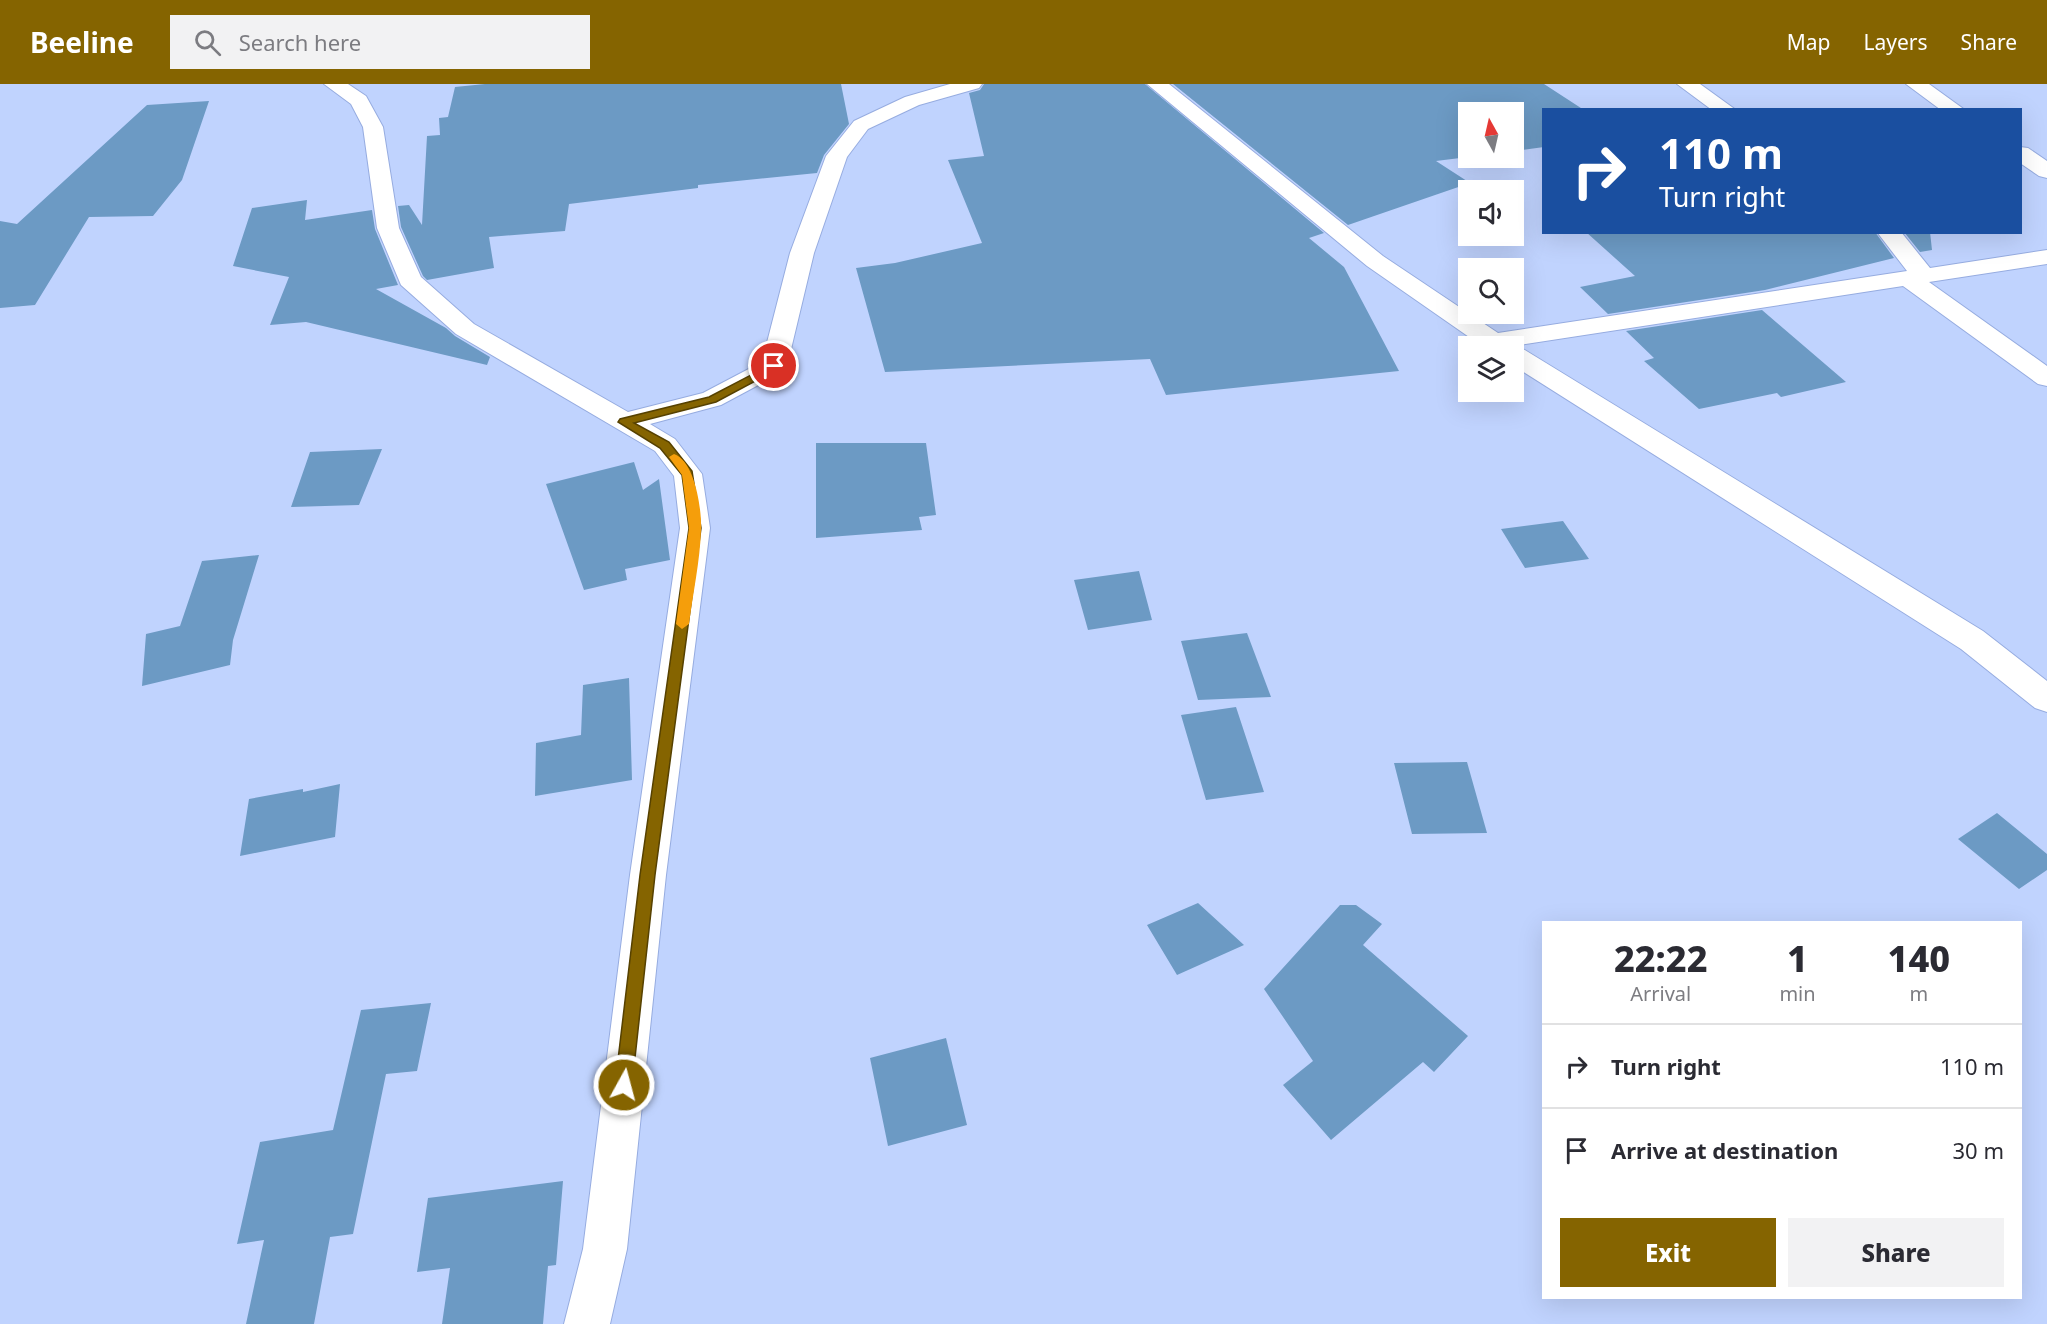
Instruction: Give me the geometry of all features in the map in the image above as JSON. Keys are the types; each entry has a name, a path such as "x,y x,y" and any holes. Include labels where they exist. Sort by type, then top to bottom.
{"street":[{"path":"334,84 359,100 374,127 388,228 410,279 465,329 664,445 687,474 695,528 648,875 605,1249 586,1324"},
{"path":"624,422 712,399 774,366 802,253 837,156 861,125 912,101 972,84"},
{"path":"1157,84 1375,261 1484,336"},
{"path":"1687,84 1723,108"},
{"path":"1916,84 1951,108"},
{"path":"2022,154 2047,171"},
{"path":"1889,234 1916,277 2047,378"},
{"path":"1524,344 1916,277 2047,257"},
{"path":"1524,361 1971,640 2047,699"}],"building":[{"path":"485,84 841,84 849,124 824,155 817,173 698,185 698,188 569,204 565,231 489,237 494,268 427,280 423,276 401,227 398,206 409,205 422,225 427,136 440,135 439,118 448,117 455,87"},
{"path":"984,84 1145,84 1324,233 1309,238 1344,267 1399,371 1166,395 1150,359 885,372 856,268 895,263 982,243 948,160 984,156 969,93 980,90"},
{"path":"1173,84 1544,84 1581,108 1542,108 1542,147 1524,150 1524,102 1458,102 1458,158 1436,161 1465,180 1458,180 1458,187 1348,225"},
{"path":"209,101 182,180 153,216 89,217 35,305 0,308 0,221 17,224 147,105"},
{"path":"307,200 305,220 372,210 375,229 398,285 376,289 446,328 490,357 487,365 306,322 270,325 289,277 233,266 252,208"},
{"path":"1588,234 1876,234 1894,258 1765,290 1608,314 1580,287 1635,276"},
{"path":"1906,234 1930,234 1932,250 1920,252"},
{"path":"1762,310 1846,382 1781,397 1777,393 1699,409 1644,361 1654,358 1626,331"},
{"path":"816,443 926,443 936,515 919,517 922,530 816,538"},
{"path":"382,449 359,505 291,507 310,452"},
{"path":"634,462 643,490 659,479 670,560 625,569 627,580 584,590 546,484"},
{"path":"1563,521 1589,559 1525,568 1501,529"},
{"path":"259,555 233,640 230,665 142,686 146,634 180,626 202,561"},
{"path":"1139,571 1152,620 1088,630 1074,580"},
{"path":"1247,633 1271,697 1198,700 1181,641"},
{"path":"629,678 632,780 535,796 536,743 581,735 583,685"},
{"path":"1236,707 1264,792 1206,800 1181,715"},
{"path":"1467,762 1487,833 1412,834 1394,763"},
{"path":"340,784 335,837 240,856 249,799 303,789 303,792"},
{"path":"1997,813 2047,854 2047,870 2019,889 1958,839"},
{"path":"1198,903 1244,945 1177,975 1147,925"},
{"path":"1340,905 1356,905 1382,924 1363,945 1468,1036 1434,1072 1423,1062 1331,1140 1283,1085 1313,1061 1264,989"},
{"path":"431,1003 417,1071 386,1074 353,1234 330,1237 314,1324 246,1324 264,1240 237,1244 260,1142 333,1130 361,1010"},
{"path":"946,1038 967,1125 888,1146 870,1058"},
{"path":"563,1181 556,1265 548,1266 543,1324 442,1324 450,1268 417,1272 428,1198"}],"slow traffic":[{"path":"674,457 687,474 695,528 682,624"}],"route":[{"path":"624,1085 648,875 695,528 687,474 664,445 624,422 712,399 774,366"}]}
